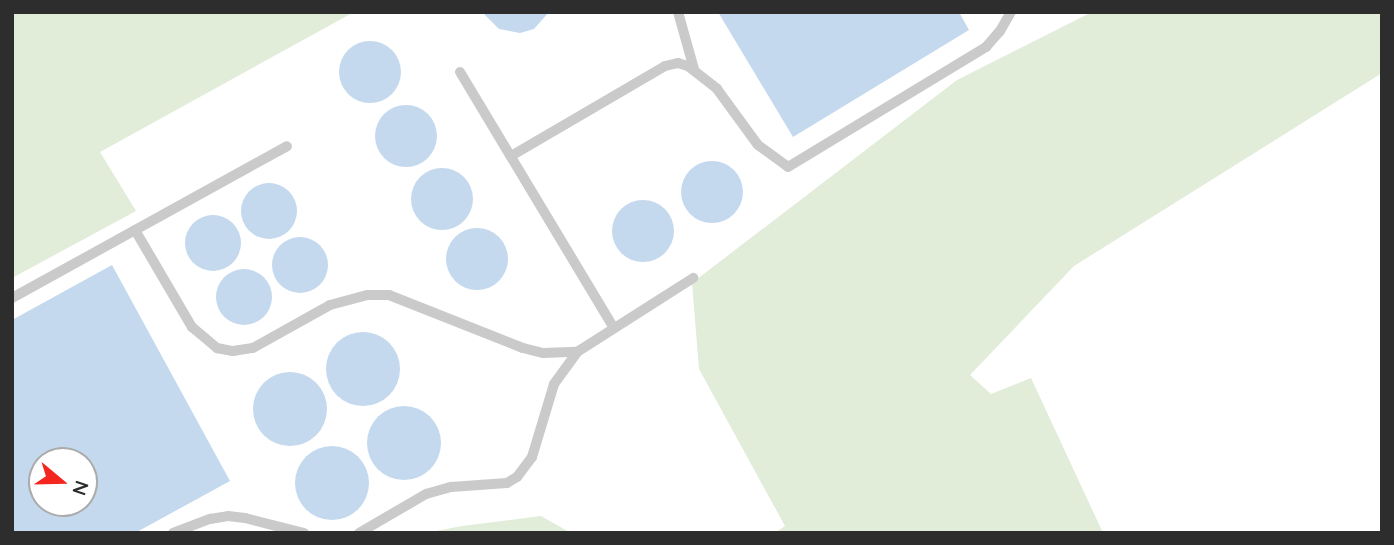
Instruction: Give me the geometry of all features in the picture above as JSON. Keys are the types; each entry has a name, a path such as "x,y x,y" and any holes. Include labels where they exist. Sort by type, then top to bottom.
{"lane":[{"path":"678,12 694,69"},
{"path":"511,156 666,66 678,63 694,69 725,98 758,145 788,167 986,47 1000,31 1010,12"},
{"path":"460,72 614,328"},
{"path":"12,298 287,146"},
{"path":"135,230 192,327 217,348 233,351 254,348 330,305 368,295 389,295 523,348 543,353 577,352"},
{"path":"359,533 426,494 451,487 507,484 517,477 531,457 558,377 577,352 693,278"},
{"path":"173,533 210,519 228,516 245,517 304,533"}],"green space":[{"path":"12,12 354,12 100,152 136,211 12,278"},
{"path":"1092,12 1382,12 1382,73 1074,266 970,375 991,394 1031,378 1103,533 775,533 785,526 699,369 692,283 957,80"},
{"path":"541,516 571,533 426,533 462,526"}],"water":[{"path":"482,12 549,12 534,29 520,33 499,29"},
{"path":"718,12 959,12 969,30 793,137"},
{"path":"364,41 376,41 392,50 399,60 399,84 392,94 376,103 364,103 353,98 344,89 339,78 339,66 344,55 353,46"},
{"path":"400,105 412,105 428,114 435,124 435,148 428,158 412,167 400,167 389,162 380,153 375,142 375,130 380,119 389,110"},
{"path":"706,161 718,161 734,170 741,180 741,204 734,214 718,223 706,223 695,218 686,209 681,198 681,186 686,175 695,166"},
{"path":"436,168 448,168 464,177 471,187 471,211 464,221 448,230 436,230 425,225 416,216 411,205 411,193 416,182 425,173"},
{"path":"263,183 275,183 289,191 297,205 295,222 289,231 275,239 263,239 246,227 241,217 241,205 253,188"},
{"path":"637,200 649,200 665,209 672,219 672,243 665,253 649,262 637,262 626,257 617,248 612,237 612,225 617,214 626,205"},
{"path":"207,215 219,215 233,223 241,237 239,254 233,263 219,271 207,271 190,259 185,249 185,237 197,220"},
{"path":"471,228 483,228 499,237 506,247 506,271 499,281 483,290 471,290 460,285 451,276 446,265 446,253 451,242 460,233"},
{"path":"294,237 306,237 320,245 328,259 326,276 320,285 306,293 294,293 277,281 272,271 272,259 284,242"},
{"path":"112,265 230,481 135,533 12,533 12,320"},
{"path":"238,269 250,269 264,277 272,291 270,308 264,317 250,325 238,325 221,313 216,303 216,291 228,274"},
{"path":"363,332 384,338 394,348 400,369 394,390 384,400 363,406 342,400 332,390 326,369 332,348 342,338"},
{"path":"290,372 311,378 321,388 327,409 321,430 311,440 290,446 269,440 259,430 253,409 259,388 269,378"},
{"path":"397,406 411,406 425,412 435,422 441,443 435,464 425,474 411,480 397,480 383,474 373,464 367,450 367,436 373,422 383,412"},
{"path":"332,446 353,452 363,462 369,483 363,504 353,514 332,520 311,514 301,504 295,483 301,462 311,452"}]}
